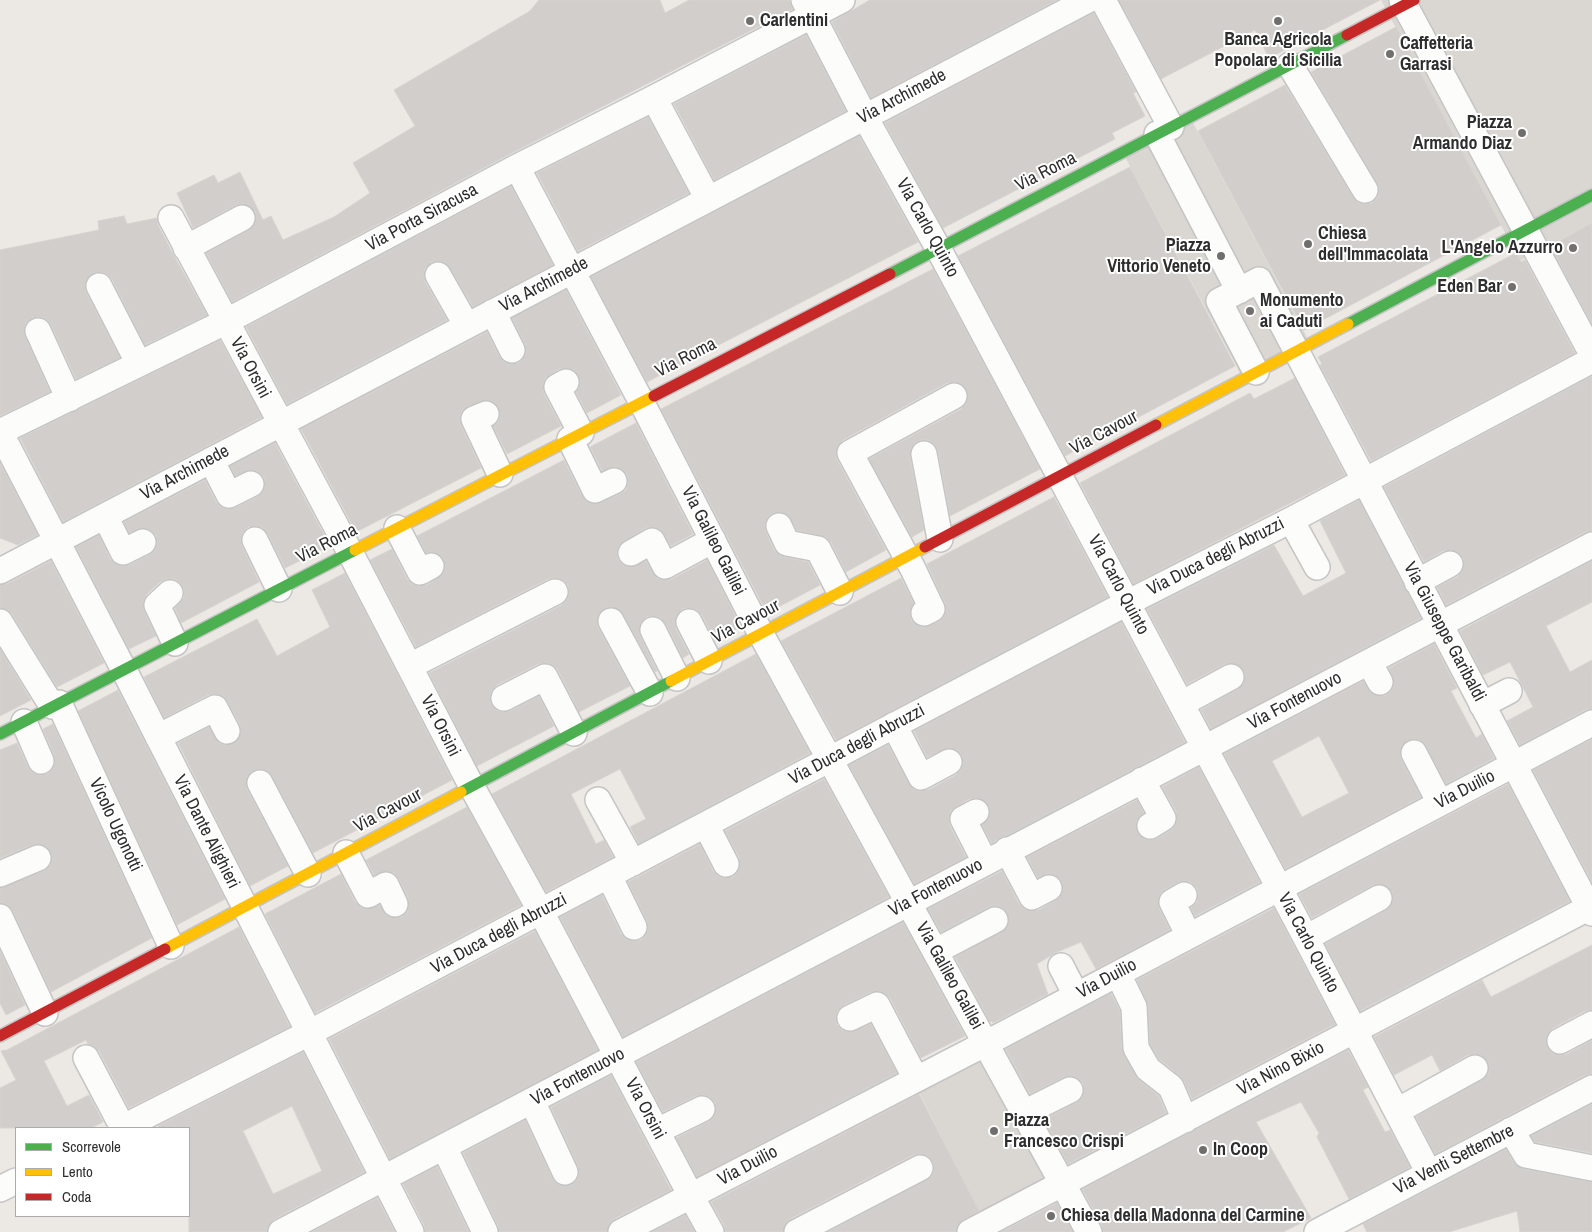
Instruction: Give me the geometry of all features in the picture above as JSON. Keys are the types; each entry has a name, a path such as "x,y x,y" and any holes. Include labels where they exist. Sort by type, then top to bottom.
{"main road":[{"name":"Via Roma","path":"0,734 1290,65 1402,5"},
{"name":"Via Cavour","path":"2,1030 45,1012 171,946 1592,195"}],"street":[{"name":"Via Porta Siracusa","path":"0,432 225,322 517,167 654,98 808,8 842,0"},
{"name":"Via Archimede","path":"0,571 1088,0"},
{"path":"1103,0 1239,291 1219,301 1256,372"},
{"path":"1402,5 1517,235 1537,253 1592,354"},
{"name":"Via Carlo Quinto","path":"808,8 1182,704 1429,1173"},
{"path":"1290,65 1365,190"},
{"path":"654,98 708,199"},
{"name":"Via Galileo Galilei","path":"517,167 761,634 1063,1184"},
{"name":"Via Orsini","path":"171,218 225,322 350,552 472,787 712,1232"},
{"path":"186,248 242,218"},
{"path":"438,275 466,326"},
{"name":"Via Giuseppe Garibaldi","path":"1239,291 1259,280 1482,706 1591,909"},
{"path":"99,286 139,364"},
{"path":"493,312 512,350"},
{"path":"38,331 70,399"},
{"name":"Via Duca degli Abruzzi","path":"128,1127 541,912 1127,602 1291,520 1592,360"},
{"path":"566,382 557,387 596,490 614,481"},
{"path":"924,613 932,608 850,453 954,396"},
{"path":"486,414 474,419 500,474"},
{"name":"Via Dante Alighieri","path":"0,432 124,670 411,1232"},
{"path":"924,454 940,539"},
{"path":"211,460 229,495 251,484"},
{"path":"105,516 123,552 143,542"},
{"path":"1291,520 1317,567"},
{"path":"779,526 787,542 818,549 840,592"},
{"path":"397,528 420,572 431,566"},
{"path":"255,540 279,589"},
{"path":"631,553 652,541 665,566 713,540"},
{"name":"Via Fontenuovo","path":"281,1232 1204,748 1374,672 1440,625 1592,545"},
{"path":"1417,582 1450,564"},
{"path":"410,666 555,592"},
{"path":"170,593 157,605 175,643"},
{"path":"611,621 650,693"},
{"name":"Vicolo Ugonotti","path":"0,622 56,705 171,946"},
{"path":"689,622 709,661"},
{"path":"653,630 677,678"},
{"path":"504,698 544,677 574,733"},
{"path":"1182,704 1231,677"},
{"path":"1482,706 1509,691"},
{"path":"158,737 215,708 227,731"},
{"path":"24,722 41,761"},
{"name":"Via Duilio","path":"621,1232 1118,974 1592,723"},
{"path":"894,725 921,778 948,762"},
{"path":"1414,753 1440,803"},
{"path":"1142,780 1163,818 1150,826"},
{"path":"260,783 308,874"},
{"path":"598,800 633,863"},
{"path":"976,812 963,819 985,862"},
{"path":"706,825 726,864"},
{"path":"1007,850 1032,897 1049,888"},
{"path":"346,853 368,895 386,885 395,904"},
{"path":"0,874 38,858"},
{"path":"609,876 634,928"},
{"path":"1184,895 1172,902 1189,936"},
{"path":"1306,938 1379,898"},
{"name":"Via Nino Bixio","path":"970,1232 1355,1030 1591,909"},
{"path":"0,917 45,1012"},
{"path":"936,951 995,920"},
{"path":"1061,966 1076,995"},
{"path":"1118,974 1134,1007 1136,1048 1148,1069 1171,1087 1185,1120"},
{"path":"850,1018 878,1005 916,1079"},
{"path":"1560,1041 1592,1024"},
{"path":"86,1058 128,1127"},
{"path":"1397,1111 1475,1068"},
{"name":"Via Venti Settembre","path":"1317,1232 1592,1088"},
{"path":"1024,1112 1070,1090"},
{"path":"532,1101 565,1172"},
{"path":"657,1131 702,1109"},
{"path":"1511,1130 1526,1155 1592,1168"},
{"path":"444,1147 485,1232"},
{"path":"797,1232 920,1168"},
{"path":"0,1189 15,1182"},
{"path":"1063,1184 1089,1232"}],"shaded area":[{"name":"Piazza Armando Diaz","path":"1381,0 1592,0 1592,223 1520,261"},
{"name":"Piazza Vittorio Veneto","path":"1190,117 1310,343 1243,379 1123,153"},
{"name":"Piazza Francesco Crispi","path":"1000,1036 1030,1094 1054,1081 1067,1060 1095,1115 1075,1125 1065,1106 1044,1118 1074,1178 985,1224 913,1080"}],"building":[{"path":"539,0 660,0 665,13 689,0 789,0 793,9 510,154 232,302 206,253 249,230 254,225 255,212 249,206 236,205 193,228 177,193 214,175 218,183 240,172 263,220 271,216 283,240 334,217 370,193 353,163 415,126 394,90 530,11"},
{"path":"870,0 1057,0 871,98 832,22"},
{"path":"1119,0 1380,0 1269,58 1255,30 1161,79"},
{"path":"1094,13 1136,92 1133,93 1145,116 1112,133 1115,139 943,228 885,123"},
{"path":"1396,27 1501,225 1304,330 1198,131 1285,85 1353,197 1358,203 1372,203 1378,197 1379,189 1377,183 1311,72"},
{"path":"806,35 846,111 714,180 674,104"},
{"path":"648,117 689,193 578,251 537,173"},
{"path":"859,136 918,242 647,382 591,277"},
{"path":"1130,167 1235,366 1065,456 958,256"},
{"path":"511,186 553,265 473,307 446,263 439,261 431,262 425,268 425,282 447,320 287,404 246,327"},
{"path":"124,216 127,224 157,218 158,225 207,315 145,345 112,279 107,274 93,273 87,279 85,285 86,292 120,358 76,379 51,325 46,319 40,317 32,318 26,323 24,329 25,336 50,392 0,416 0,250 99,230 98,221"},
{"path":"1592,223 1592,324 1550,246"},
{"path":"1516,253 1521,262 1525,260 1575,353 1371,461 1320,365 1322,364 1318,357"},
{"path":"933,269 1040,469 950,516 938,451 935,445 928,440 921,440 915,443 911,449 910,457 924,530 912,537 869,459 961,409 966,404 968,397 966,389 961,384 955,382 947,383 843,440 838,446 837,460 886,550 846,572 831,542 826,537 797,530 788,515 781,512 773,513 768,517 765,524 766,532 774,550 784,557 808,562 820,585 767,613 661,409"},
{"path":"566,290 621,395 587,413 576,392 580,383 578,375 574,370 567,368 559,369 545,379 543,387 544,394 561,426 507,454 493,426 498,422 500,415 495,403 487,400 468,406 462,411 461,425 481,468 356,532 301,429 487,332 504,362 511,364 519,363 524,357 526,350 512,318"},
{"path":"220,340 262,417 63,522 20,438"},
{"path":"1592,376 1592,531 1585,532 1446,605 1437,587 1457,577 1462,572 1463,558 1457,552 1450,550 1443,551 1424,562 1384,487"},
{"path":"1295,378 1345,475 1133,584 1080,483 1250,393 1254,399"},
{"path":"636,423 693,534 671,546 660,529 653,527 645,528 619,545 617,552 618,560 623,565 630,567 646,561 657,578 665,580 672,579 707,560 741,627 715,641 702,615 697,610 690,608 682,609 677,615 675,622 676,629 689,654 683,658 661,618 654,616 646,617 641,623 639,630 657,671 655,672 623,614 618,609 605,608 599,614 598,627 630,686 579,712 558,670 552,665 538,664 497,685 492,690 490,697 491,704 496,710 510,711 539,696 554,726 477,766 429,673 562,605 567,600 569,593 568,585 556,578 548,579 416,647 370,560 392,549 407,579 412,584 419,586 427,585 443,574 445,566 439,554 426,553 417,536 564,460 582,496 587,502 601,503 620,494 626,490 628,483 627,474 616,467 602,471 590,447"},
{"path":"275,443 330,546 285,568 263,528 256,526 248,527 243,532 242,546 259,582 181,623 175,608 184,598 184,589 175,579 166,579 160,582 147,594 143,603 144,611 156,636 129,649 76,547 99,535 110,559 116,564 122,566 129,565 149,555 155,550 157,543 156,535 144,528 129,533 124,522 205,480 216,502 221,507 235,508 257,497 263,492 265,485 264,477 258,472 251,470 235,476 230,466"},
{"path":"0,463 38,535 18,545 0,538"},
{"path":"1054,497 1108,597 836,740 781,641 901,578 914,604 910,612 911,620 923,627 938,622 944,617 945,603 927,564"},
{"path":"1359,500 1421,618 1211,729 1201,710 1238,689 1243,684 1244,671 1238,665 1225,664 1187,684 1147,609 1274,545 1303,596 1346,573 1320,521"},
{"path":"51,561 104,663 57,687 12,614 0,608 0,585 7,584"},
{"path":"1592,561 1592,602 1546,626 1570,672 1592,660 1592,709 1585,710 1520,745 1507,721 1533,707 1510,662 1483,675 1460,631"},
{"path":"345,573 452,780 313,853 272,776 267,771 261,769 254,770 248,776 247,789 288,866 250,886 178,743 209,727 219,743 233,744 239,738 240,724 227,701 222,696 216,694 208,695 164,718 144,677 257,619 277,656 330,627 312,590"},
{"path":"1121,622 1185,742 992,843 982,825 988,819 989,806 983,800 969,799 951,811 949,818 950,826 966,857 914,884 849,765 888,745 913,789 920,791 928,790 956,775 961,770 962,756 957,750 949,748 927,757 914,731"},
{"path":"1434,644 1457,688 1451,691 1476,738 1482,734 1494,758 1446,784 1426,746 1421,741 1415,739 1407,741 1402,746 1400,752 1401,759 1421,797 1285,869 1224,754 1363,681 1373,694 1379,696 1386,695 1392,690 1394,683 1389,668","holes":["1319,736 1349,793 1302,817 1272,761"]},
{"path":"0,649 31,700 0,716"},
{"path":"756,654 810,753 639,844 630,827 646,819 620,769 571,794 596,844 604,840 613,857 546,892 492,794"},
{"path":"118,690 225,899 177,925 78,711"},
{"path":"53,724 152,938 51,992 13,911 8,905 0,903 0,888 44,871 50,866 52,859 47,847 39,844 0,858 0,750 17,743 32,772 40,775 47,774 53,769 55,762 43,729"},
{"path":"1592,739 1592,882 1533,770"},
{"path":"1199,767 1260,882 1195,916 1191,908 1197,902 1197,888 1191,882 1183,881 1177,883 1164,890 1160,894 1158,901 1159,908 1170,930 1096,969 1081,942 1055,953 1037,964 1048,994 993,1023 992,1021 990,1022 955,957 1002,932 1007,927 1009,921 1007,913 1002,908 989,907 941,932 928,909 1002,871 1019,904 1024,909 1031,911 1039,910 1056,900 1061,895 1063,888 1061,881 1056,876 1049,874 1038,878 1027,857 1137,800 1144,813 1137,820 1138,833 1144,839 1158,838 1171,830 1177,819 1176,811 1162,787"},
{"path":"824,779 889,897 623,1037 560,917 602,895 621,934 626,939 633,941 641,940 646,935 647,921 628,882 700,844 713,871 718,876 725,878 733,877 738,871 739,857 725,831"},
{"path":"1508,784 1570,901 1360,1011 1325,944 1386,910 1391,905 1393,899 1392,892 1386,886 1380,884 1373,885 1312,918 1299,894"},
{"path":"467,807 521,905 315,1013 265,914 341,874 355,902 360,907 368,909 380,905 387,916 394,918 402,917 407,912 409,905 408,898 399,879 394,873 387,871 374,875 366,860"},
{"path":"1274,908 1335,1024 1192,1099 1184,1081 1159,1059 1150,1044 1148,1006 1137,980"},
{"path":"903,922 965,1036 921,1058 890,998 885,993 871,992 844,1005 838,1010 836,1016 837,1025 842,1030 849,1032 871,1024 897,1073 697,1177 676,1138 714,1117 716,1110 715,1102 710,1097 696,1096 663,1112 636,1062"},
{"path":"239,927 290,1027 129,1108 99,1051 94,1046 88,1044 86,1040 44,1061 67,1106 89,1095 103,1122 93,1127 0,1128 0,1088 16,1080 1,1051 7,1050"},
{"path":"535,931 598,1050 390,1159 329,1039"},
{"path":"1592,945 1592,1010 1585,1011 1553,1028 1548,1034 1546,1041 1552,1053 1560,1055 1567,1054 1592,1040 1592,1074 1585,1075 1435,1154 1416,1117 1482,1080 1488,1075 1488,1062 1482,1056 1468,1055 1440,1071 1432,1055 1394,1075 1374,1037 1482,980 1491,997"},
{"path":"0,951 25,1005 6,1015 0,1003"},
{"path":"1111,993 1120,1011 1124,1055 1139,1080 1159,1096 1166,1113 1068,1164 1044,1119 1082,1098 1084,1091 1083,1083 1071,1076 1064,1077 1030,1094 1006,1049"},
{"path":"1348,1050 1368,1087 1363,1090 1385,1132 1390,1130 1410,1167 1349,1199 1317,1137 1319,1133 1301,1102 1256,1122 1311,1218 1283,1232 1103,1232 1102,1225 1082,1189"},
{"path":"303,1052 364,1172 274,1219 269,1225 267,1232 189,1232 190,1127 159,1127","holes":["292,1106 322,1171 273,1194 243,1131"]},
{"path":"611,1075 671,1190 614,1219 609,1225 607,1232 499,1232 498,1226 463,1153 525,1120 552,1178 556,1183 563,1186 571,1185 576,1181 579,1174 578,1166 551,1107"},
{"path":"919,1094 979,1211 963,1220 958,1225 956,1232 828,1232 932,1176 933,1162 928,1156 920,1154 913,1155 790,1219 785,1225 783,1232 725,1232 724,1225 711,1202"},
{"path":"1592,1104 1592,1153 1535,1142 1531,1136"},
{"path":"1506,1149 1514,1163 1523,1169 1592,1182 1592,1232 1520,1232 1517,1211 1449,1232 1367,1232 1363,1224"},
{"path":"437,1166 469,1232 425,1232 424,1225 403,1184"},
{"path":"377,1198 395,1232 312,1232"},
{"name":"Chiesa della Madonna del Carmine","path":"1057,1203 1073,1232 1001,1232"},
{"path":"685,1215 695,1232 652,1232"}],"traffic: fast":[{"path":"890,274 1347,35"},
{"path":"1348,324 1592,195"},
{"path":"0,734 355,550"},
{"path":"461,792 671,681"}],"traffic: slow":[{"path":"1156,425 1348,324"},
{"path":"355,550 654,396"},
{"path":"671,681 925,547"},
{"path":"165,949 461,792"}],"traffic: jam":[{"path":"1347,35 1414,0"},
{"path":"654,396 890,274"},
{"path":"925,547 1156,425"},
{"path":"0,1036 165,949"}],"place":[{"name":"Carlentini","path":"750,21"},
{"name":"Banca Agricola Popolare di Sicilia","path":"1278,21"},
{"name":"Caffetteria Garrasi","path":"1390,54"},
{"name":"Piazza Armando Diaz","path":"1522,133"},
{"name":"Chiesa dell'Immacolata","path":"1308,244"},
{"name":"L'Angelo Azzurro","path":"1573,248"},
{"name":"Piazza Vittorio Veneto","path":"1221,256"},
{"name":"Eden Bar","path":"1512,287"},
{"name":"Monumento ai Caduti","path":"1250,311"},
{"name":"Piazza Francesco Crispi","path":"994,1131"},
{"name":"In Coop","path":"1203,1150"},
{"name":"Chiesa della Madonna del Carmine","path":"1051,1216"}]}
